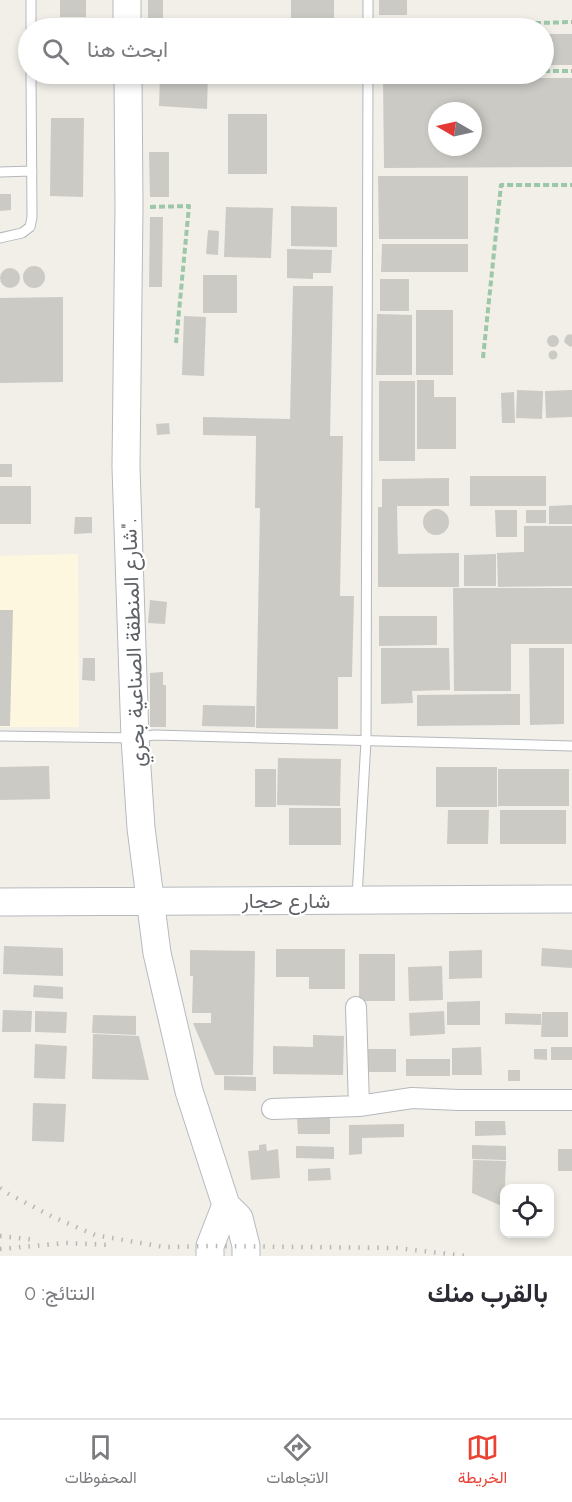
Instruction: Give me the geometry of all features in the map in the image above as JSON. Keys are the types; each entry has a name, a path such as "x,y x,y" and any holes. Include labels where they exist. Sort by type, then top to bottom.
{"street":[{"path":"127,0 127,18"},
{"name":"شارع المنطقة الصناعية بحري\".","path":"128,84 126,467 135,738 141,828 157,953 189,1091 226,1205 239,1218 246,1246 246,1256"},
{"name":"شارع حجار","path":"0,902 572,899"},
{"path":"356,1007 359,1106"},
{"path":"272,1109 359,1106 412,1098 572,1100"},
{"path":"210,1256 210,1246 226,1205"}],"lane":[{"path":"31,0 31,18"},
{"path":"368,1 368,18"},
{"path":"0,238 22,233 30,227 33,217 31,84"},
{"path":"357,899 366,741 368,84"},
{"path":"0,172 32,171"},
{"path":"0,736 135,738 154,735 572,746"}],"path":[{"path":"554,23 572,22"},
{"path":"554,71 572,71"},
{"path":"483,358 501,184 572,185"},
{"path":"129,207 189,206 176,343"}],"shaded area":[{"path":"78,554 79,727 0,727 0,556"}],"building":[{"path":"60,0 86,0 86,17 60,17"},
{"path":"148,0 163,0 163,18 148,18"},
{"path":"291,0 334,0 334,18 291,18"},
{"path":"379,0 407,0 407,15 379,15"},
{"path":"554,34 572,34 572,65 554,65"},
{"path":"554,78 572,78 572,167 384,168 383,84 554,84"},
{"path":"160,84 208,84 207,109 159,106"},
{"path":"228,114 267,114 267,174 228,174"},
{"path":"51,118 84,118 83,197 50,196"},
{"path":"149,152 169,152 169,197 150,197"},
{"path":"378,176 468,176 468,239 379,239"},
{"path":"0,194 11,194 11,210 0,211"},
{"path":"291,206 337,207 337,247 291,246"},
{"path":"226,207 273,208 271,258 224,257"},
{"path":"150,217 163,217 162,287 149,287"},
{"path":"208,230 219,231 218,255 206,254"},
{"path":"382,244 468,244 468,272 381,272"},
{"path":"287,249 332,250 331,273 313,273 313,279 287,278"},
{"path":"34,266 42,269 45,277 42,285 34,288 26,285 23,277 26,269"},
{"path":"10,268 17,271 20,278 17,285 10,288 3,285 0,278 3,271"},
{"path":"203,275 237,275 237,313 203,313"},
{"path":"380,279 409,279 409,311 380,311"},
{"path":"293,286 333,286 330,436 343,436 340,596 354,596 352,677 338,677 338,729 256,728 260,508 255,508 256,436 203,435 203,417 290,419"},
{"path":"63,297 63,382 0,383 0,298"},
{"path":"416,310 453,310 453,375 416,375"},
{"path":"377,314 412,315 412,375 376,375"},
{"path":"184,316 206,317 204,376 182,375"},
{"path":"571,334 572,346 570,347 564,342 567,335"},
{"path":"555,335 559,341 555,347 551,347 547,339"},
{"path":"553,350 558,355 553,360 548,355"},
{"path":"417,380 434,380 434,397 456,397 456,449 417,449"},
{"path":"379,381 415,381 415,461 379,461"},
{"path":"517,390 543,391 542,419 516,418"},
{"path":"572,390 572,417 546,418 545,391"},
{"path":"514,392 515,423 502,423 501,393"},
{"path":"169,423 170,434 157,435 156,424"},
{"path":"0,464 12,464 12,477 0,477"},
{"path":"470,476 546,476 546,506 470,506"},
{"path":"449,478 449,506 397,506 398,554 459,553 459,587 378,587 378,507 382,507 382,479"},
{"path":"0,486 31,486 31,524 0,524"},
{"path":"572,505 572,524 549,524 549,506"},
{"path":"436,509 445,513 449,522 445,531 436,535 427,531 423,522 427,513"},
{"path":"495,510 517,510 517,537 496,537"},
{"path":"526,510 546,510 546,523 526,523"},
{"path":"75,517 92,517 92,533 74,534"},
{"path":"524,526 572,526 572,586 498,587 497,553 524,552"},
{"path":"496,554 496,586 464,586 464,555"},
{"path":"453,588 572,588 572,644 511,644 511,691 454,691"},
{"path":"150,600 167,602 165,624 148,623"},
{"path":"0,610 13,610 10,726 0,726"},
{"path":"379,616 437,616 437,645 379,646"},
{"path":"381,648 449,648 450,690 412,691 413,703 381,704"},
{"path":"529,648 564,648 564,724 530,725"},
{"path":"83,658 95,658 95,681 82,680"},
{"path":"163,672 163,685 166,685 166,727 150,727 150,673"},
{"path":"520,694 520,725 417,726 417,695"},
{"path":"203,705 255,706 255,727 202,726"},
{"path":"278,758 341,759 340,806 277,805"},
{"path":"49,766 50,799 0,800 0,767"},
{"path":"436,767 497,767 497,807 436,807"},
{"path":"255,769 276,769 276,807 255,807"},
{"path":"498,769 569,769 569,806 498,806"},
{"path":"289,808 341,808 341,845 289,845"},
{"path":"448,810 489,810 488,844 447,844"},
{"path":"500,810 566,810 566,844 500,844"},
{"path":"4,946 63,948 63,976 3,974"},
{"path":"542,948 572,950 572,968 541,966"},
{"path":"276,949 345,949 345,989 309,989 309,977 276,977"},
{"path":"190,950 255,951 253,1075 215,1075 193,1023 211,1023 211,1013 192,1013 193,976 190,976"},
{"path":"482,950 482,978 449,979 449,951"},
{"path":"359,954 395,954 395,1001 359,1001"},
{"path":"442,966 443,1000 409,1001 408,967"},
{"path":"34,985 63,987 63,999 33,997"},
{"path":"480,1001 480,1025 447,1025 447,1002"},
{"path":"3,1010 32,1011 31,1032 2,1032"},
{"path":"35,1011 67,1012 66,1033 35,1032"},
{"path":"444,1011 445,1034 410,1036 409,1013"},
{"path":"542,1012 568,1012 568,1037 541,1037"},
{"path":"505,1013 541,1014 541,1025 505,1024"},
{"path":"93,1015 136,1016 136,1035 92,1033"},
{"path":"93,1034 139,1036 149,1080 92,1079"},
{"path":"313,1035 344,1036 343,1075 273,1074 273,1046 313,1047"},
{"path":"35,1044 67,1046 65,1079 34,1078"},
{"path":"481,1047 482,1075 452,1075 452,1048"},
{"path":"551,1047 572,1047 572,1060 551,1060"},
{"path":"366,1049 396,1049 396,1072 366,1072"},
{"path":"534,1049 547,1049 547,1060 534,1059"},
{"path":"406,1059 450,1059 450,1076 406,1076"},
{"path":"508,1070 520,1070 520,1081 508,1081"},
{"path":"224,1076 256,1077 256,1091 224,1090"},
{"path":"33,1103 66,1104 64,1142 32,1141"},
{"path":"330,1117 330,1134 298,1134 297,1118"},
{"path":"475,1121 505,1121 506,1135 475,1136"},
{"path":"404,1124 404,1137 362,1138 362,1154 349,1155 349,1125"},
{"path":"266,1144 267,1151 278,1149 280,1178 251,1180 248,1151 259,1150 259,1145"},
{"path":"472,1145 506,1146 506,1160 472,1159"},
{"path":"296,1146 334,1147 334,1159 296,1158"},
{"path":"558,1149 572,1149 572,1171 558,1171"},
{"path":"473,1160 506,1161 505,1184 500,1184 500,1205 472,1193"},
{"path":"330,1168 331,1180 308,1181 308,1169"}],"railway":[{"path":"0,1188 53,1217 95,1235 164,1247 397,1248 466,1256"},
{"path":"0,1236 36,1240"},
{"path":"0,1249 66,1243 111,1245"}]}
